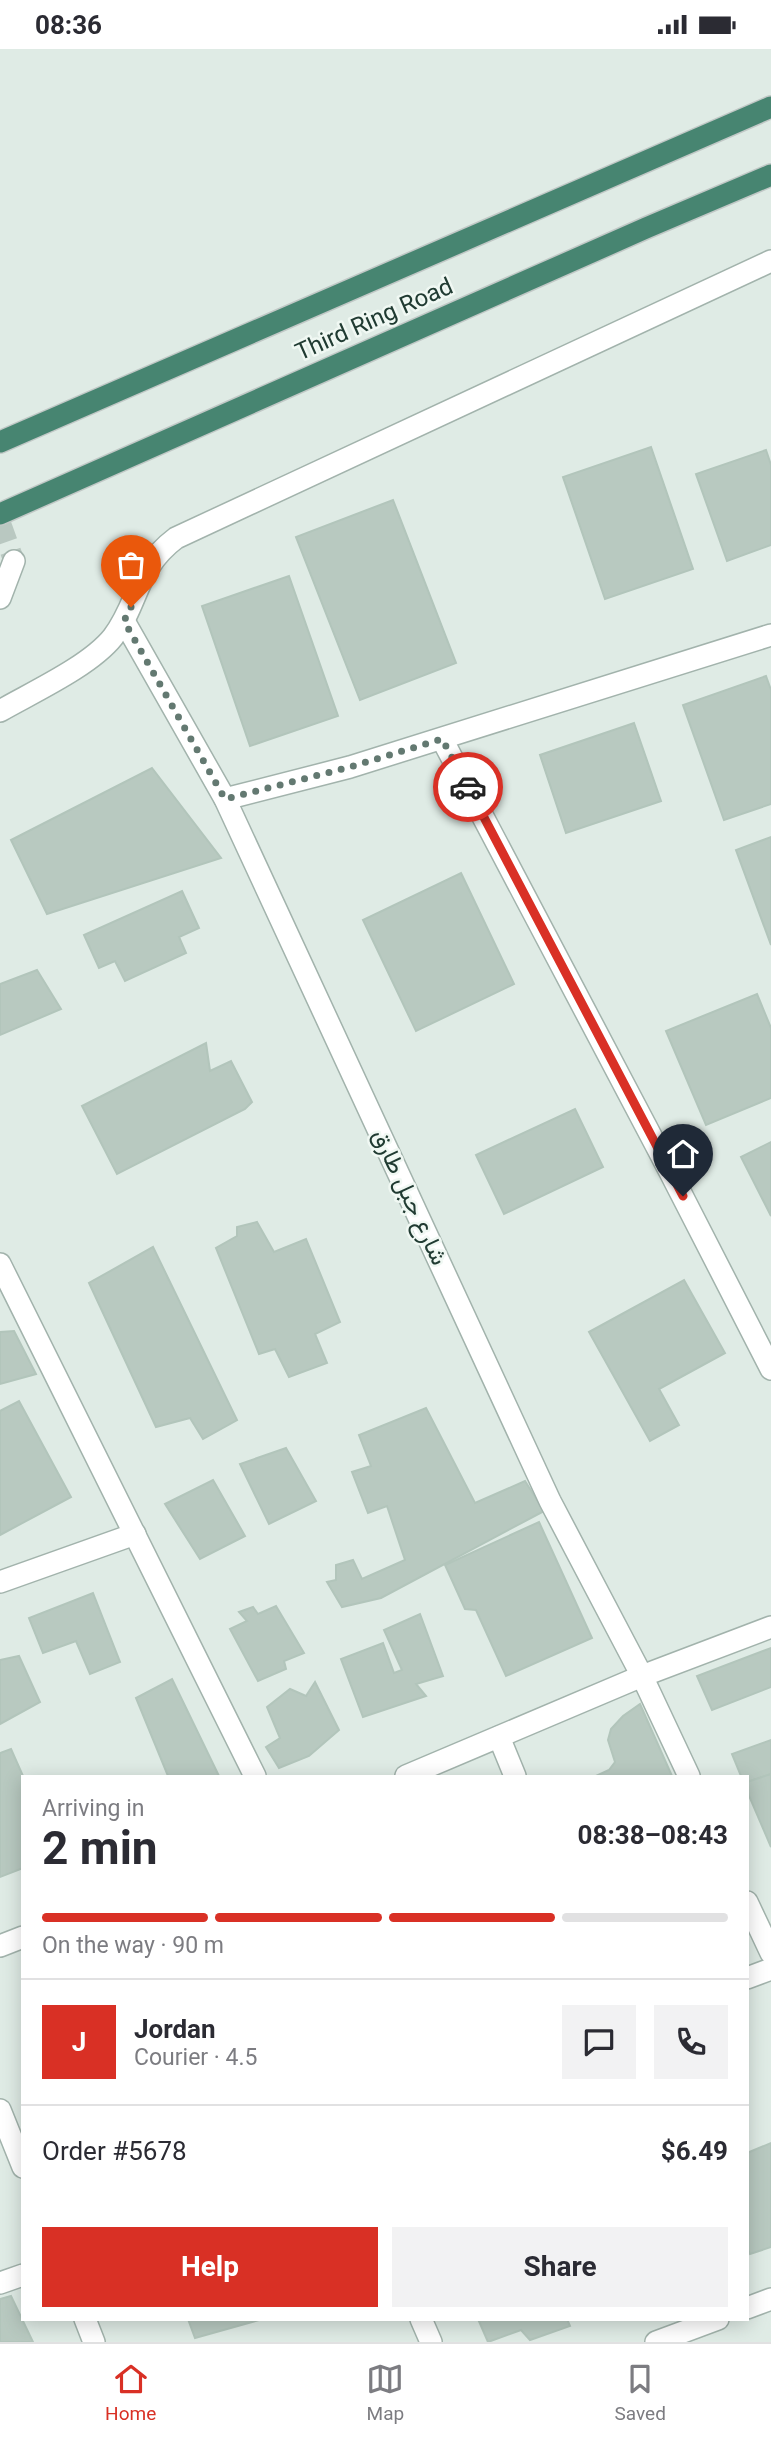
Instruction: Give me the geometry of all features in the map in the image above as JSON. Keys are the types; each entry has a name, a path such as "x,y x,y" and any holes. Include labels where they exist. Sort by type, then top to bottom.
{"highway":[{"name":"Third Ring Road","path":"0,442 771,107"},
{"name":"Third Ring Road","path":"0,514 771,175"}],"street":[{"path":"0,711 94,655 111,640 124,621 143,575 153,559 182,535 771,261"},
{"path":"0,598 14,561"},
{"name":"شارع جبل طارق","path":"124,621 225,799 550,1501 642,1677 688,1775"},
{"path":"225,799 350,767 771,635"},
{"path":"442,739 664,1159 771,1369"},
{"path":"0,1264 255,1775"},
{"path":"0,1582 135,1534"},
{"path":"409,1775 642,1677 771,1627"},
{"path":"499,1737 515,1775"},
{"path":"749,1906 771,1953"},
{"path":"0,1946 21,1938"},
{"path":"749,1977 771,1969"},
{"path":"0,2110 21,2162"},
{"path":"0,2283 21,2276"},
{"path":"749,2307 771,2298"},
{"path":"86,2321 94,2342"},
{"path":"422,2321 431,2342"},
{"path":"656,2342 713,2321"}],"building":[{"path":"651,447 693,569 605,599 563,477"},
{"path":"766,450 771,465 771,545 727,561 696,474"},
{"path":"393,500 456,663 360,700 296,537"},
{"path":"289,576 338,716 250,746 202,606"},
{"path":"766,676 771,690 771,804 724,820 683,705"},
{"path":"634,723 661,801 566,833 540,755"},
{"path":"152,768 221,858 47,914 11,840"},
{"path":"771,837 771,945 736,850"},
{"path":"461,873 514,984 416,1031 363,920"},
{"path":"182,891 199,928 179,937 186,953 125,981 115,961 99,968 84,935"},
{"path":"37,970 61,1009 0,1035 0,984"},
{"path":"757,994 771,1028 771,1098 706,1125 666,1031"},
{"path":"206,1043 210,1071 231,1061 252,1102 245,1109 117,1174 82,1106"},
{"path":"575,1109 603,1167 504,1214 476,1155"},
{"path":"771,1142 771,1216 741,1157"},
{"path":"257,1222 274,1252 306,1239 340,1322 315,1334 327,1363 289,1377 275,1349 259,1354 216,1248 237,1236 237,1227"},
{"path":"153,1247 237,1420 203,1439 190,1418 156,1427 89,1283"},
{"path":"684,1280 725,1353 659,1389 679,1425 650,1441 589,1332"},
{"path":"14,1331 36,1374 0,1384 0,1332"},
{"path":"19,1401 71,1497 0,1535 0,1411"},
{"path":"426,1408 475,1503 525,1481 544,1511 381,1598 342,1607 327,1582 336,1580 336,1565 353,1560 362,1579 405,1560 387,1506 368,1513 352,1472 371,1466 359,1435"},
{"path":"286,1448 316,1501 269,1524 240,1464"},
{"path":"213,1480 245,1536 200,1559 165,1504"},
{"path":"539,1522 592,1638 506,1676 476,1610 465,1609 445,1565"},
{"path":"93,1593 120,1662 90,1674 76,1641 43,1653 29,1618"},
{"path":"276,1606 304,1653 284,1661 286,1669 258,1681 230,1629 247,1621 239,1612 253,1607 258,1614"},
{"path":"420,1614 443,1676 416,1684 426,1696 363,1717 341,1659 383,1643 394,1673 402,1670 384,1630"},
{"path":"771,1648 771,1687 712,1710 697,1676"},
{"path":"19,1656 40,1702 0,1724 0,1660"},
{"path":"172,1679 219,1775 168,1775 136,1698"},
{"path":"315,1682 339,1730 309,1756 279,1768 266,1747 280,1738 267,1707 290,1689 306,1696"},
{"path":"640,1704 672,1775 598,1775 609,1770 615,1762 608,1740 611,1729"},
{"path":"771,1740 771,1774 749,1781 749,1775 741,1775 732,1754"},
{"path":"11,1749 23,1775 21,1869 0,1877 0,1753"},
{"path":"771,1774 771,1847 749,1796 749,1781"},
{"path":"771,2143 771,2247 750,2254 749,2252 749,2152"},
{"path":"11,2296 33,2342 0,2342 0,2299"},
{"path":"189,2321 255,2321 195,2338"},
{"path":"479,2321 568,2321 570,2326 530,2340 521,2330 488,2342"}],"tunnel":[{"path":"0,522 14,561"}],"way so far":[{"path":"131,607 124,621 225,799 350,767 442,739 468,787"}],"route":[{"path":"468,787 683,1196"}]}
